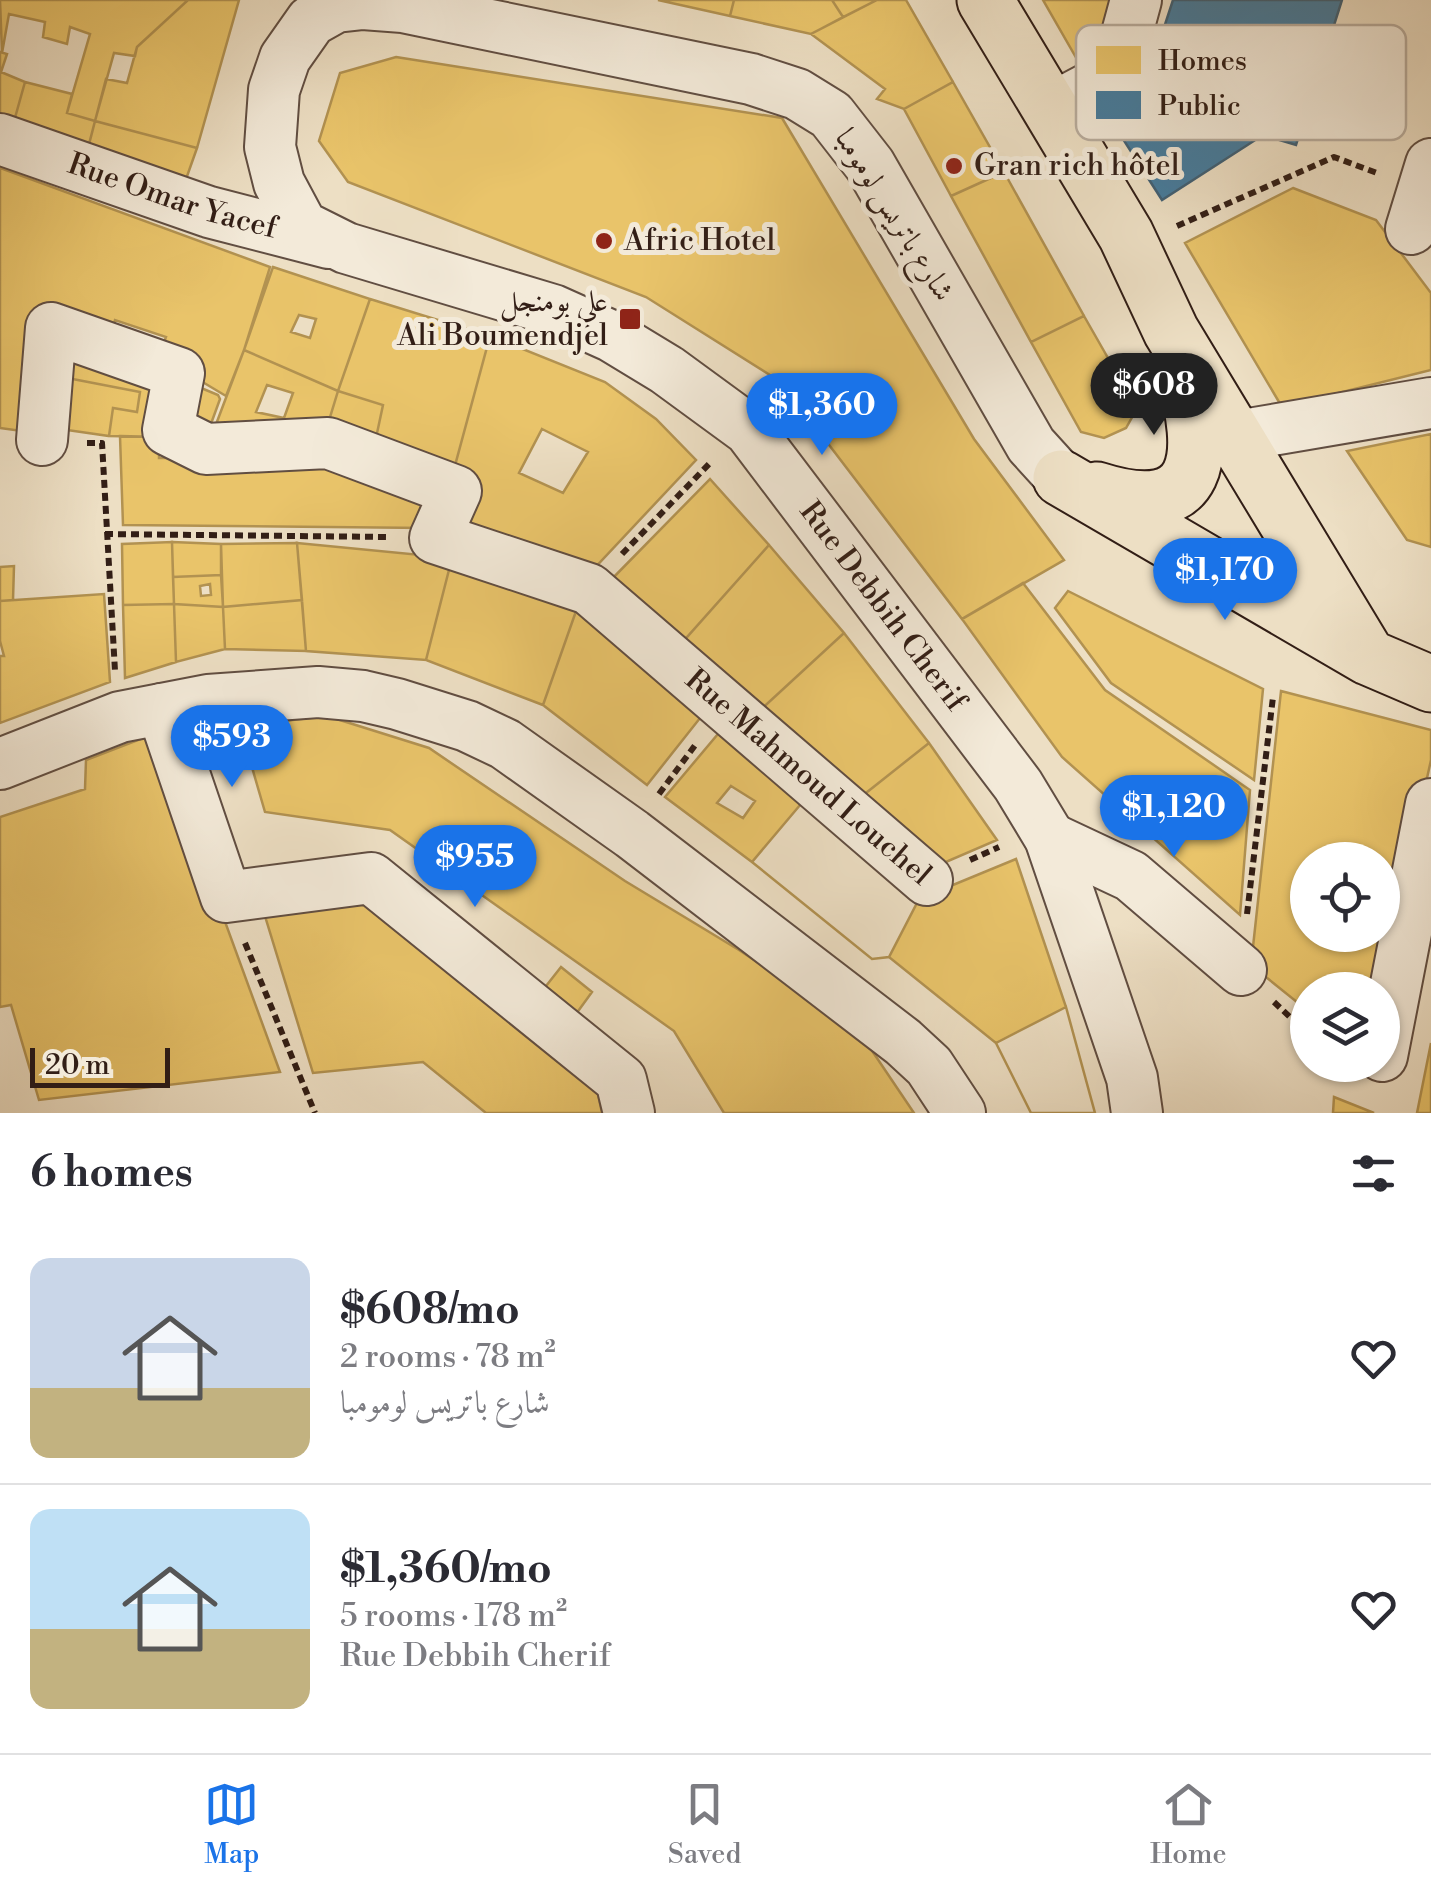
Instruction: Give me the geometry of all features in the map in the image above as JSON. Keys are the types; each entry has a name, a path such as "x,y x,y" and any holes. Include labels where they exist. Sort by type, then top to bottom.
{"main road":[{"path":"985,0 1126,236 1171,331 1368,658"},
{"path":"1061,478 1143,501 1173,494 1182,486 1196,458 1196,416 1171,331"},
{"path":"1061,478 1368,658 1431,684"}],"street":[{"path":"414,0 628,53"},
{"path":"1129,25 1136,0"},
{"name":"شارع باتريس لومومبا","path":"363,4 422,10 751,79 797,94 830,115 870,165 1031,445 1061,478"},
{"name":"Rue Debbih Cherif","path":"363,4 336,7 311,22 285,58 274,90 270,146 279,183 302,226 346,248 446,275 568,316 611,336 667,370 750,430 1018,785 1050,838 1132,1078 1137,1113"},
{"path":"1050,109 1076,95"},
{"name":"Rue Omar Yacef","path":"0,139 209,212 346,248"},
{"path":"42,440 52,328 179,373 168,430 206,449 328,443 456,492 435,538 588,588"},
{"path":"1237,436 1431,403"},
{"name":"Rue Mahmoud Louchel","path":"588,588 927,880"},
{"path":"0,764 141,713 236,697 318,692 363,696 467,726 505,744 632,834 903,1042 929,1066 960,1113"},
{"path":"141,713 226,897 371,878 620,1080 629,1113"},
{"path":"1399,972 1431,804"},
{"path":"1050,838 1131,876 1241,970"}],"path":[{"path":"1175,226 1334,156 1422,194"},
{"path":"588,588 718,455 750,430"},
{"path":"42,440 102,444 106,534 141,713"},
{"path":"106,534 435,538"},
{"path":"1241,970 1273,697"},
{"path":"632,834 723,706"},
{"name":"Rue Mahmoud Louchel","path":"927,880 1006,844 1050,838"},
{"path":"226,897 315,1113"}],"building: Homes":[{"path":"0,0 188,0 137,47 135,56 114,53 95,121 67,113 90,34 70,27 67,44 43,37 45,22 9,14 2,53"},
{"path":"188,0 239,0 197,148 95,121 106,79 127,83 137,47"},
{"path":"658,0 734,0 730,16"},
{"path":"734,0 832,0 843,17 811,34 730,16"},
{"path":"832,0 877,0 843,17"},
{"path":"877,0 906,0 953,82 904,109 877,99 885,89 811,34"},
{"path":"1043,0 1122,0 1114,25 1076,25 1076,58"},
{"path":"0,52 7,54 1,72 25,82 13,125 0,121"},
{"path":"396,57 782,118 974,439 1064,560 962,619 781,382 646,297 348,182 319,141 340,73"},
{"path":"25,82 72,94 67,113 95,121 87,152 13,125"},
{"path":"953,82 1004,172 951,196 904,109"},
{"path":"95,121 197,148 185,182 87,152"},
{"path":"0,168 270,267 226,396 159,356 166,337 115,320 108,346 74,334 36,433 0,428"},
{"path":"1004,172 1084,316 1031,342 951,196"},
{"path":"1293,188 1376,220 1431,293 1431,370 1282,407 1185,243"},
{"path":"273,267 370,299 338,391 244,350","holes":["299,315 316,319 310,338 291,332"]},
{"path":"370,299 490,336 453,473 373,452 383,405 338,391"},
{"path":"1084,316 1135,412 1126,428 1104,438 1081,432 1031,342"},
{"path":"490,336 605,382 656,419 696,460 588,575 454,528 453,473","holes":["542,429 588,452 563,493 519,473"]},
{"path":"62,338 170,373 159,437 109,436 113,408 137,412 140,392 57,376"},
{"path":"244,350 338,391 324,437 209,443","holes":["267,385 293,393 284,418 256,412"]},
{"path":"57,376 140,392 137,412 113,408 109,436 53,428"},
{"path":"182,380 220,399 204,443"},
{"path":"338,391 383,405 373,452 324,437"},
{"path":"1431,434 1431,547 1407,540 1347,451"},
{"path":"120,436 159,437 159,458 341,458 435,491 426,528 123,525"},
{"path":"710,479 769,545 680,645 606,585"},
{"path":"172,542 174,604 123,605 122,544"},
{"path":"172,542 221,544 221,575 173,577"},
{"path":"297,543 452,558 426,660 306,651"},
{"path":"297,543 302,600 223,607 221,544"},
{"path":"769,545 844,633 755,715 680,645"},
{"path":"452,558 581,597 543,705 426,660"},
{"path":"14,566 13,600 0,601 0,567"},
{"path":"221,575 223,607 174,604 173,577","holes":["210,584 211,595 201,596 200,586"]},
{"path":"1023,583 1105,690 1250,790 1240,915 1062,757 962,619"},
{"path":"1068,591 1263,689 1254,780 1111,683 1055,608"},
{"path":"104,594 110,682 0,723 0,656 4,656 0,601"},
{"path":"581,597 708,708 647,785 543,705"},
{"path":"302,600 306,651 225,649 223,607"},
{"path":"174,604 176,662 125,678 123,605"},
{"path":"174,604 223,607 225,649 176,662"},
{"path":"844,633 929,743 852,804 755,715"},
{"path":"1281,691 1431,730 1431,760 1400,900 1400,842 1290,842 1290,952 1388,952 1384,972 1290,972 1290,996 1251,965"},
{"path":"327,716 429,748 625,881 739,950 858,1030 914,1113 724,1113 674,1031 390,830 265,812 240,726"},
{"path":"723,728 806,798 752,862 665,797","holes":["731,786 755,801 743,818 717,803"]},
{"path":"156,733 280,1072 39,1100 11,1005 0,1007 0,817 85,789 86,760"},
{"path":"929,743 997,840 925,871 852,804"},
{"path":"806,798 919,899 1016,859 1066,1007 1095,1113 1031,1113 996,1043 889,957 872,959 752,862"},
{"path":"806,798 919,899 889,957 872,959 752,862"},
{"path":"365,886 596,1085 602,1113 486,1113 423,1062 313,1073 261,903"},
{"path":"561,967 592,992 568,1025 535,1000"},
{"path":"1066,1007 1095,1113 1031,1113 996,1043"},
{"path":"1431,1043 1431,1113 1417,1113"},
{"path":"1334,1097 1374,1113 1333,1113"}],"building: Public":[{"path":"1173,0 1342,0 1334,25 1165,25"},
{"path":"1124,140 1255,140 1162,200"}],"place":[{"name":"Gran rich hôtel","path":"954,166"},
{"name":"Afric Hotel","path":"604,241"},
{"name":"علي بومنجل Ali Boumendjel","path":"630,319"}]}
